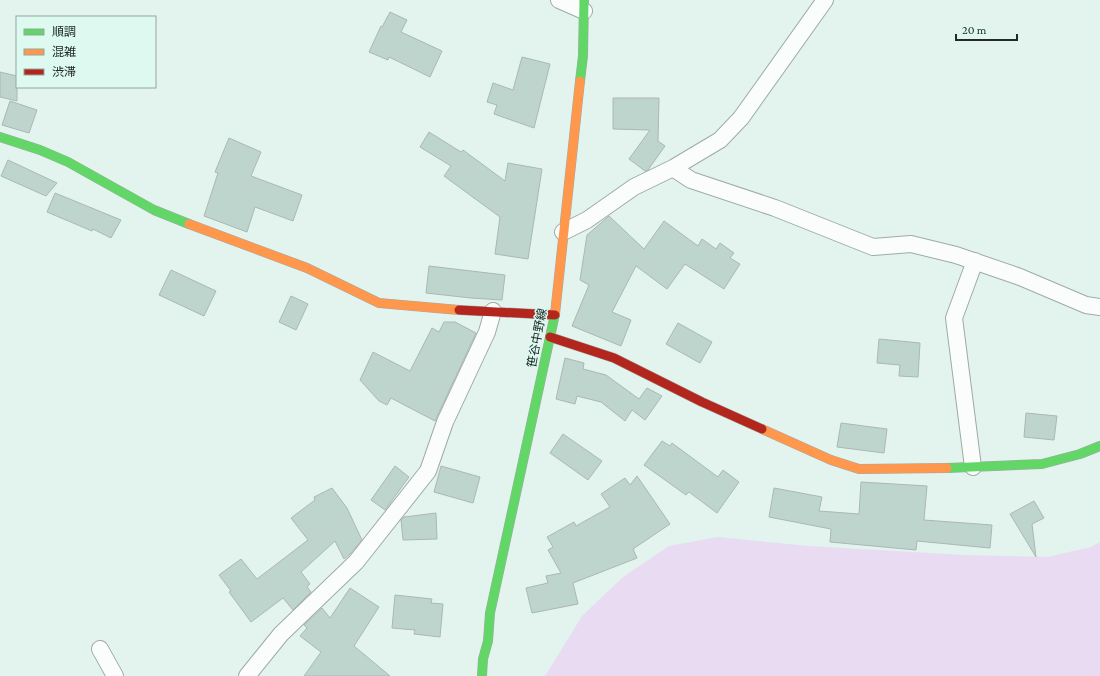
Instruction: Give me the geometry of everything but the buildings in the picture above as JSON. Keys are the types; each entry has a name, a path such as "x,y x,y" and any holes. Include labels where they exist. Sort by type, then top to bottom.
{"street":[{"path":"559,0 584,6"},
{"path":"564,232 587,220 634,187 673,168 720,140 741,118 825,0"},
{"name":"笹谷中野線","path":"482,676 483,659 488,641 490,613 555,315 583,56 584,6"},
{"path":"0,137 40,150 68,162 154,210 307,268 379,303 437,309 555,315"},
{"path":"673,168 691,180 775,208 873,247 911,244 956,255 1020,277 1086,305 1100,307"},
{"path":"973,467 954,318 975,262"},
{"path":"247,676 281,634 356,562 428,471 445,422 486,332 493,311"},
{"path":"550,337 614,358 709,405 831,460 859,469 932,469 1042,464 1080,454 1100,446"},
{"path":"100,649 115,676"}],"shaded area":[{"path":"717,537 809,546 965,555 1047,557 1091,547 1100,542 1100,676 545,676 582,616 623,577 669,546"}],"traffic: fast":[{"path":"580,81 583,56 584,0"},
{"path":"0,137 40,150 68,162 154,210 189,224"},
{"path":"482,676 483,659 488,641 490,613 555,314"},
{"path":"947,468 1042,464 1080,454 1100,446"}],"traffic: slow":[{"path":"555,314 580,81"},
{"path":"189,224 307,268 379,303 459,310"},
{"path":"762,429 831,460 859,469 947,468"}],"traffic: jam":[{"path":"459,310 555,315"},
{"path":"550,337 614,358 702,402 762,429"}]}
